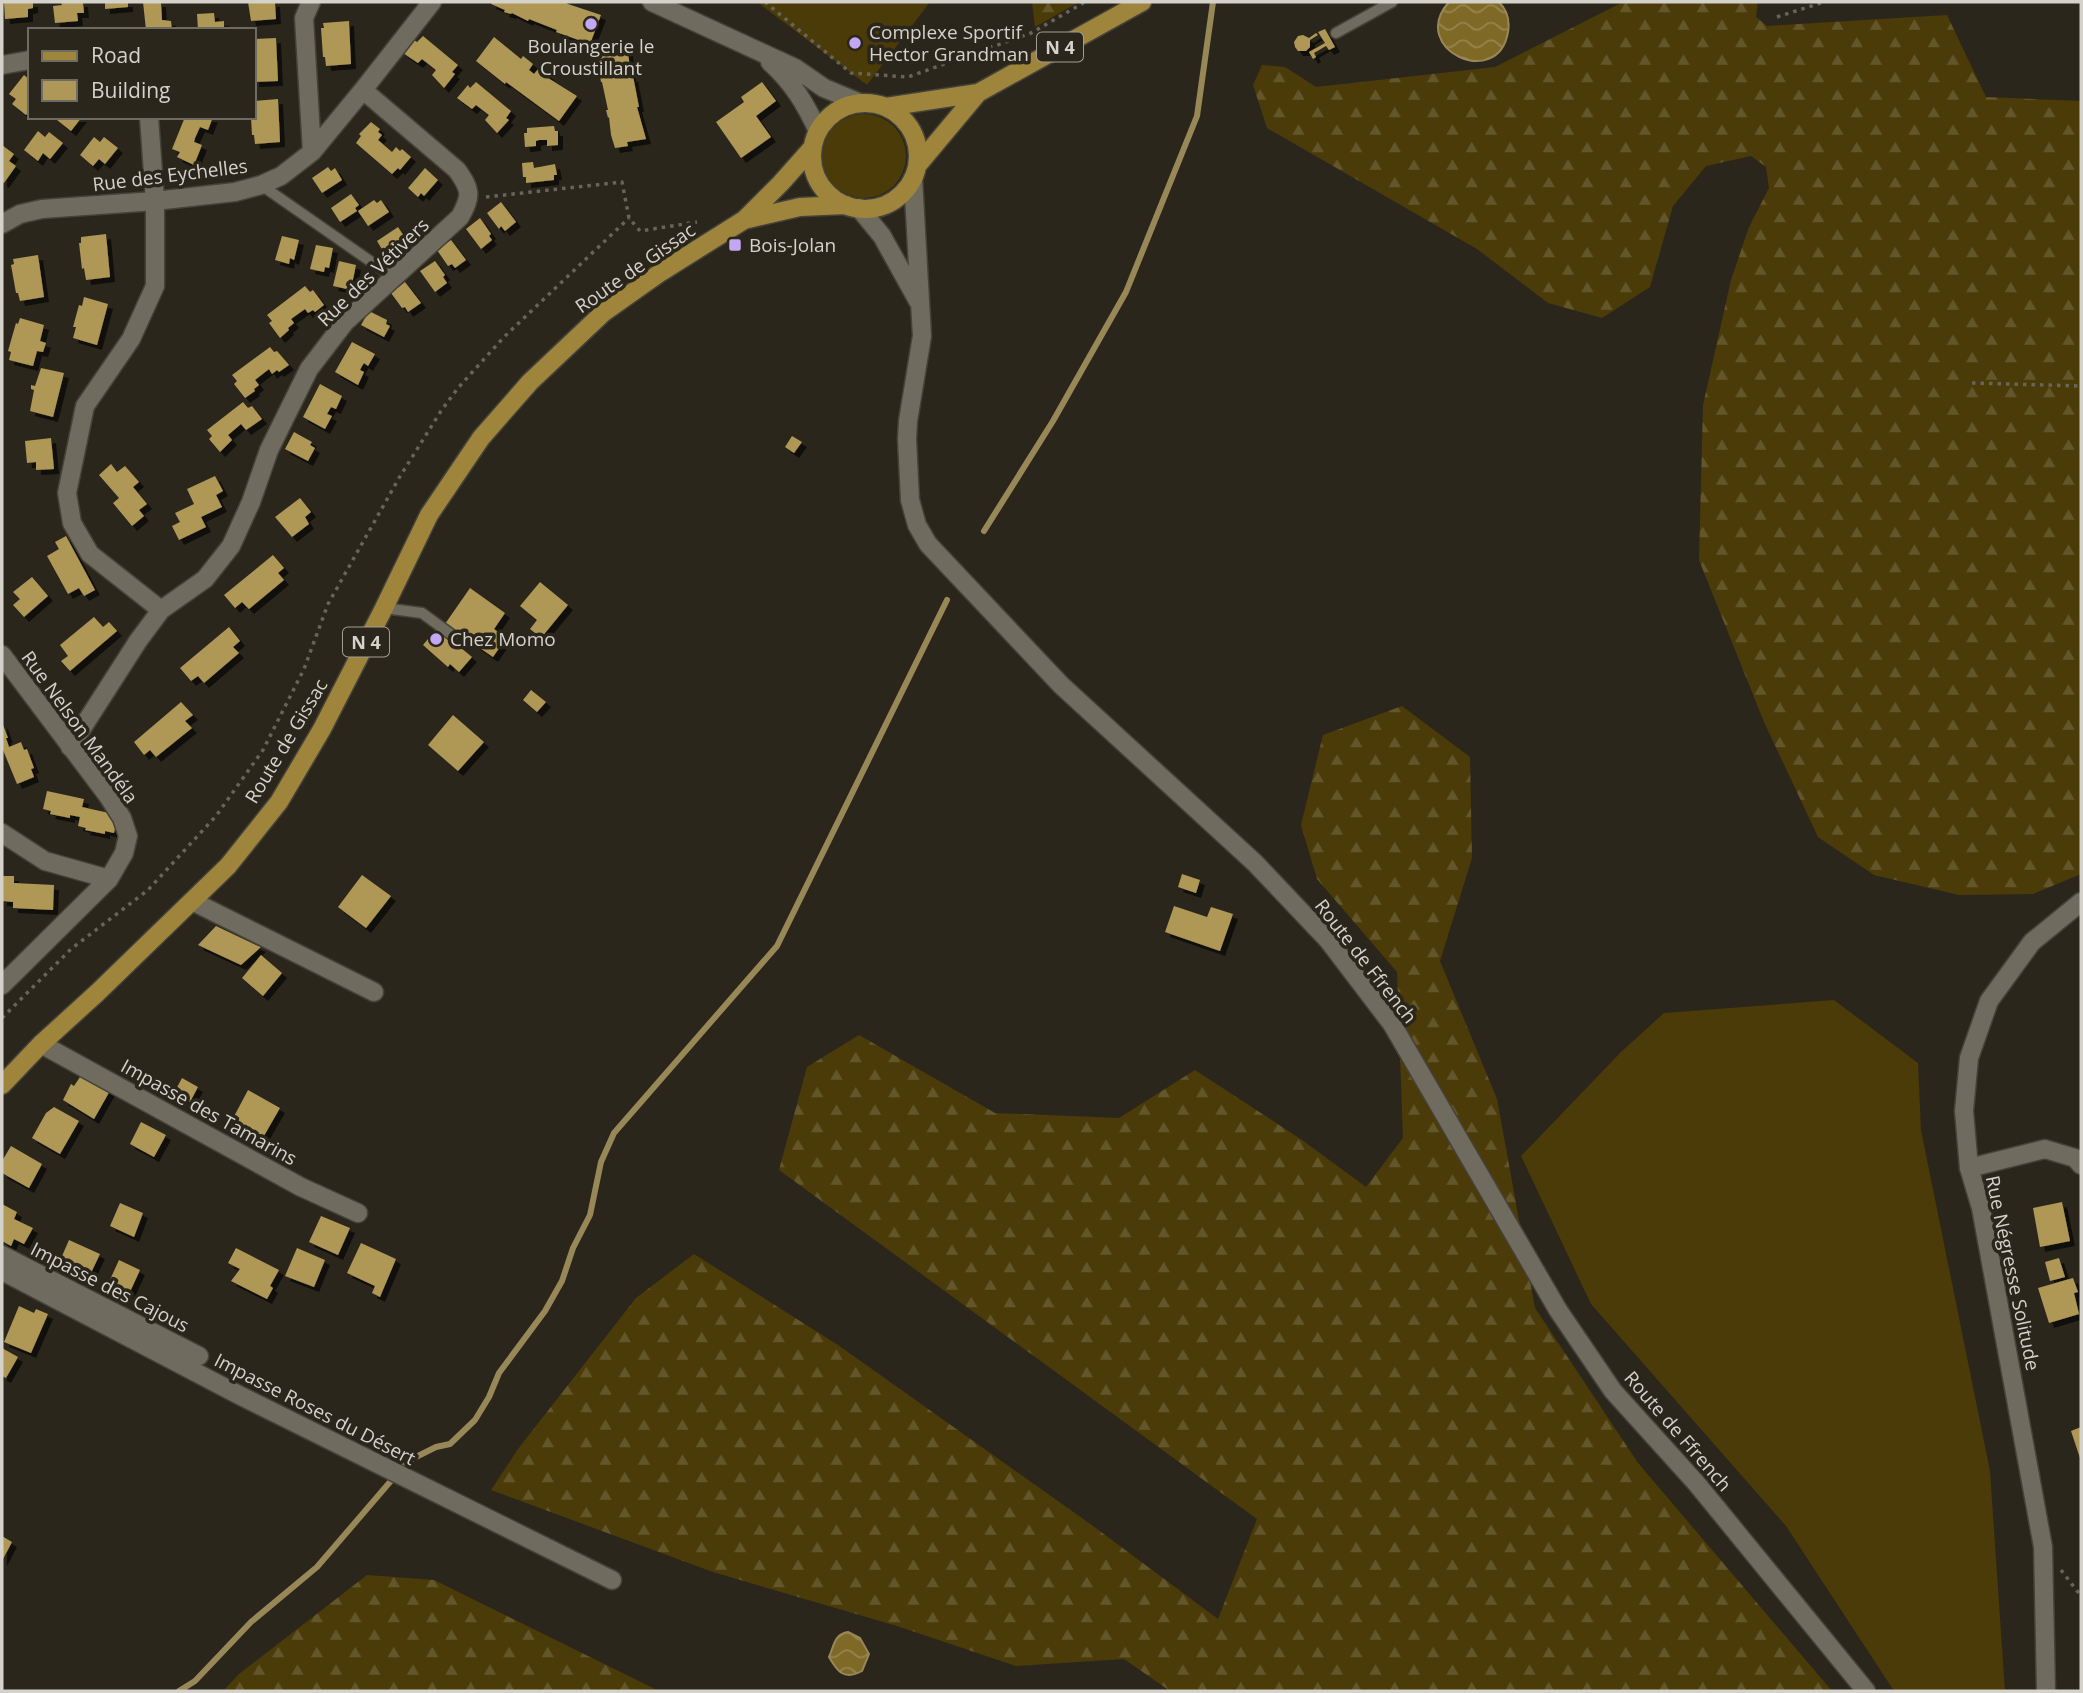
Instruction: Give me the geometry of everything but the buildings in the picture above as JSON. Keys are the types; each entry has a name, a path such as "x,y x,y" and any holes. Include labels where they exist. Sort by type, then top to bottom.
{"main road":[{"name":"N 4","path":"886,107 978,93 1142,2"},
{"name":"N 4","path":"915,172 978,93"},
{"path":"873,103 886,107 908,124 915,138 918,153 915,172 904,191 891,202 876,207 853,206 826,191 819,182 812,159 816,139 833,113 846,106 873,103"},
{"name":"Route de Gissac","path":"2,1085 41,1044 228,866 279,802 321,729 429,515 481,438 530,382 603,313 661,272 744,220 781,183 816,139"},
{"name":"Route de Gissac","path":"744,220 800,207 853,206"}],"street":[{"path":"311,2 304,18 312,152"},
{"name":"Rue des Eychelles","path":"2,224 20,214 42,209 235,192 261,186 281,176 312,152 432,2"},
{"path":"652,2 795,68 824,88 860,103"},
{"path":"757,50 785,76 804,101 816,139"},
{"path":"2,65 28,60"},
{"path":"363,90 457,170 467,184 470,199"},
{"path":"149,119 155,201 155,286 131,339 85,406 67,493 72,523 90,554 161,610"},
{"name":"Route de Ffrench","path":"915,172 914,222 922,336 907,439 910,500 917,525 928,544 1061,685 1255,863 1328,940 1392,1024 1558,1310 1613,1391 1697,1485 1866,1691"},
{"name":"Rue des Vétivers","path":"70,747 161,610 205,579 231,545 251,502 269,450 310,369 345,322 460,217 470,199"},
{"name":"Route de Ffrench","path":"853,206 883,236 921,307"},
{"name":"Rue Nelson Mandéla","path":"2,655 108,796 122,818 128,836 124,853 109,879 2,985"},
{"path":"2,833 45,861 109,879"},
{"path":"192,901 373,992"},
{"name":"Rue Négresse Solitude","path":"2046,1691 2043,1547 1983,1222 1969,1168 1964,1111 1969,1058 1989,1001 2032,942 2081,902"},
{"name":"Impasse des Tamarins","path":"41,1044 301,1186 358,1213"},
{"path":"1969,1168 2045,1149 2076,1158 2081,1165"},
{"name":"Impasse des Cajous","path":"2,1255 199,1356"},
{"name":"Impasse Roses du Désert","path":"2,1272 239,1395 612,1580"}],"lane":[{"path":"1336,33 1392,2"},
{"path":"261,186 393,277"},
{"path":"384,608 422,613 452,635"}],"path":[{"path":"765,2 851,73 908,76 1031,33 1085,2"},
{"path":"1777,17 1824,2"},
{"path":"470,199 622,182 629,218 640,230 697,222"},
{"path":"2,1017 71,948 148,890 216,816 263,750 304,669 328,604 399,478 441,411 504,337 629,218"},
{"path":"1972,383 2081,386"}],"green space":[{"name":"Complexe Sportif Hector Grandman","path":"757,2 930,2 867,85"},
{"path":"1032,2 1079,2 1035,27"},
{"path":"1623,2 1758,2 1756,17 1767,26 1947,15 1986,97 2081,101 2081,874 2033,894 1959,895 1874,875 1818,837 1764,722 1699,560 1703,405 1731,280 1749,227 1769,188 1766,167 1751,156 1706,166 1673,206 1650,287 1602,318 1548,303 1477,249 1267,128 1253,85 1262,65 1285,67 1316,87 1495,67"},
{"path":"864,114 880,117 894,126 903,140 906,156 903,172 894,186 880,195 864,198 848,195 834,186 825,172 822,156 825,140 834,126 848,117"},
{"path":"1402,706 1470,757 1472,858 1440,961 1497,1099 1535,1308 1638,1463 1832,1691 1170,1691 1124,1659 1016,1666 897,1626 713,1572 491,1490 518,1449 636,1298 694,1254 838,1345 1093,1526 1218,1619 1257,1519 779,1170 807,1067 859,1035 995,1113 1119,1118 1195,1070 1302,1140 1366,1187 1403,1138 1397,972 1317,879 1301,825 1323,735"},
{"path":"1834,1000 1918,1063 1921,1130 1990,1471 2005,1691 1894,1691 1786,1526 1591,1304 1521,1156 1621,1052 1664,1013"},
{"path":"367,1575 434,1580 659,1691 223,1691 239,1674"}],"water":[{"path":"1449,2 1499,2 1509,23 1501,50 1489,59 1474,61 1459,57 1447,48 1439,35 1439,19"},
{"path":"848,1632 860,1638 869,1654 862,1671 846,1675 838,1670 829,1657 837,1638"}],"waterway":[{"path":"984,531 1053,421 1126,292 1197,116 1213,2"},
{"path":"179,1691 195,1681 251,1622 317,1567 408,1461 436,1447 450,1444 475,1420 499,1373 545,1311 562,1281 573,1248 590,1215 601,1162 614,1133 777,946 947,600"}],"place":[{"name":"Boulangerie le Croustillant","path":"591,24"},
{"name":"Complexe Sportif Hector Grandman","path":"855,43"},
{"name":"Bois-Jolan","path":"735,245"},
{"name":"Chez Momo","path":"436,639"}]}
